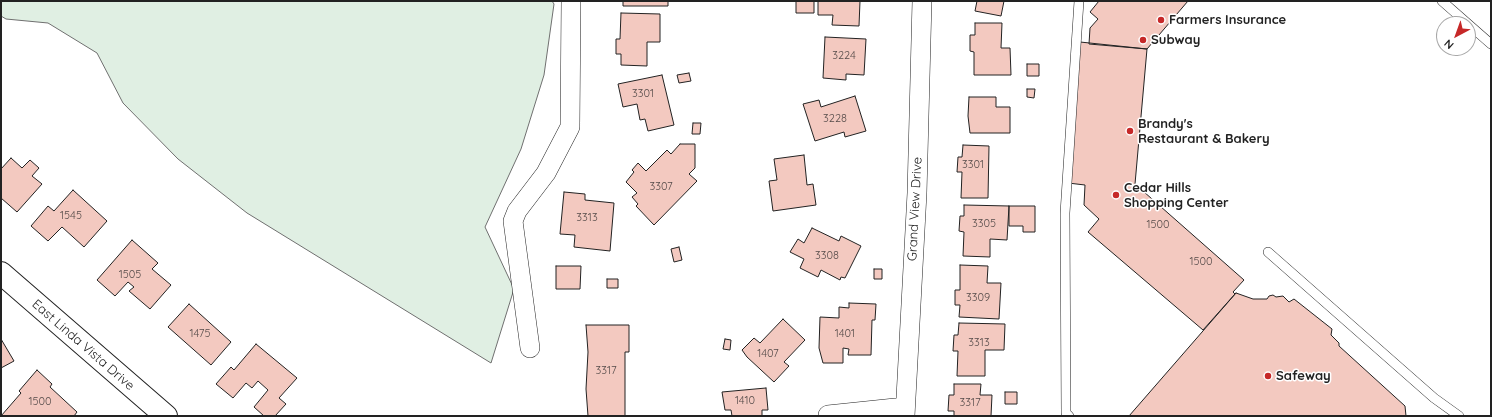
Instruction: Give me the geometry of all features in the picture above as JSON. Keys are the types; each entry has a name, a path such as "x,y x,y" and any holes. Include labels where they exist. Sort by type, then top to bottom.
{"street":[{"path":"530,348 513,221 516,212 546,173 570,127 571,1"},
{"name":"Grand View Drive","path":"905,411 917,193 922,1"},
{"name":"East Linda Vista Drive","path":"1,273 166,416"},
{"path":"828,415 905,411"}],"lane":[{"path":"1069,416 1066,413 1065,214 1079,1"},
{"path":"1442,1 1491,44"},
{"path":"1268,252 1434,398 1459,416"}],"green space":[{"path":"1,1 552,1 554,4 544,75 521,149 485,227 514,289 491,363 247,213 178,159 123,103 97,53 48,23 6,19 1,16"}],"building":[{"path":"623,1 668,1 668,6 623,6"},
{"path":"796,1 814,1 814,13 796,13"},
{"path":"818,1 860,1 859,26 832,25 833,15 818,15"},
{"path":"977,1 1004,1 1001,16 975,11"},
{"path":"1099,1 1188,1 1147,49 1089,44 1090,28 1098,19 1090,12"},
{"path":"621,13 660,14 660,42 647,42 647,66 621,65 621,54 616,54 616,39 620,39"},
{"path":"975,23 1002,23 1001,48 1010,48 1011,75 974,75 974,52 970,51 970,35 975,35"},
{"path":"825,37 866,39 864,75 846,74 846,80 823,78"},
{"name":"Cedar Hills Shopping Center","path":"1080,42 1147,49 1135,184 1244,280 1233,292 1235,294 1203,330 1088,232 1099,219 1084,205 1085,185 1068,183"},
{"path":"1027,64 1039,64 1039,76 1027,76"},
{"path":"689,73 691,81 679,83 677,75"},
{"path":"662,75 674,125 648,131 645,119 640,120 637,104 623,107 618,84"},
{"path":"1027,89 1035,89 1034,98 1027,97"},
{"path":"855,96 866,131 845,137 844,132 815,141 803,104 819,100 821,107"},
{"path":"969,97 996,97 996,107 1010,107 1010,133 970,133 968,116"},
{"path":"693,123 701,123 700,134 692,134"},
{"path":"680,144 695,144 695,168 689,174 697,181 654,225 636,206 638,204 632,197 637,193 626,182 634,172 632,170 638,163 646,171 667,150 671,154"},
{"path":"963,145 989,146 988,198 961,198 962,172 957,172 958,157 962,157"},
{"path":"804,155 807,185 813,184 816,205 773,211 769,181 777,180 774,159"},
{"path":"11,158 22,168 30,160 39,168 32,176 42,184 17,212 1,198 1,169"},
{"path":"73,190 107,221 84,247 62,227 48,241 31,226 48,206 54,211"},
{"path":"564,192 585,194 585,200 614,203 610,251 574,247 575,235 560,234"},
{"path":"964,205 1009,206 1007,240 990,239 990,257 963,256 964,232 959,231 960,216 964,216"},
{"path":"1009,206 1035,206 1035,232 1023,232 1023,226 1009,226"},
{"path":"812,228 839,241 841,236 861,246 845,278 841,277 840,280 821,270 818,277 800,268 804,259 790,252 798,239 804,243"},
{"path":"132,240 158,263 152,269 171,285 150,309 129,291 134,287 128,282 115,296 97,280"},
{"path":"679,247 682,260 674,262 671,249"},
{"path":"960,265 988,266 987,283 1001,283 999,319 959,317 960,305 955,305 955,290 960,290"},
{"path":"556,266 581,266 580,289 556,289"},
{"path":"874,269 882,269 882,279 874,279"},
{"path":"607,279 618,279 618,288 607,288"},
{"name":"Safeway","path":"1236,293 1253,299 1267,299 1269,296 1273,295 1276,297 1283,296 1289,302 1294,299 1332,329 1331,335 1339,343 1339,346 1405,406 1406,416 1129,416"},
{"path":"849,303 876,304 875,320 872,320 871,355 848,355 849,349 843,348 843,363 823,363 819,348 820,317 839,318 839,307 849,308"},
{"path":"189,304 231,342 211,365 168,327"},
{"path":"783,319 805,340 784,362 789,366 774,382 747,357 742,350 754,338 760,343"},
{"path":"959,323 1005,324 1004,350 985,350 985,376 957,376 958,351 953,351 954,335 958,335"},
{"path":"586,325 629,325 629,352 625,352 625,416 588,416 586,389 588,352"},
{"path":"1,339 14,361 1,368"},
{"path":"725,339 731,340 730,350 723,349"},
{"path":"256,344 297,378 279,398 286,404 275,416 264,416 254,407 268,390 258,381 252,388 246,383 233,398 216,384 231,367 234,370"},
{"path":"37,370 52,384 50,387 77,412 74,416 1,416 21,393 19,391"},
{"path":"954,384 981,384 980,395 992,395 991,416 954,416 954,411 948,411 949,395 954,395"},
{"path":"766,388 768,410 762,410 762,416 732,416 731,410 725,410 722,392"},
{"path":"1005,392 1017,392 1017,404 1005,404"}],"place":[{"name":"Farmers Insurance","path":"1161,20"},
{"name":"Subway","path":"1143,40"},
{"name":"Brandy's Restaurant & Bakery","path":"1130,131"},
{"name":"Cedar Hills Shopping Center","path":"1116,195"},
{"name":"Safeway","path":"1268,376"}]}
